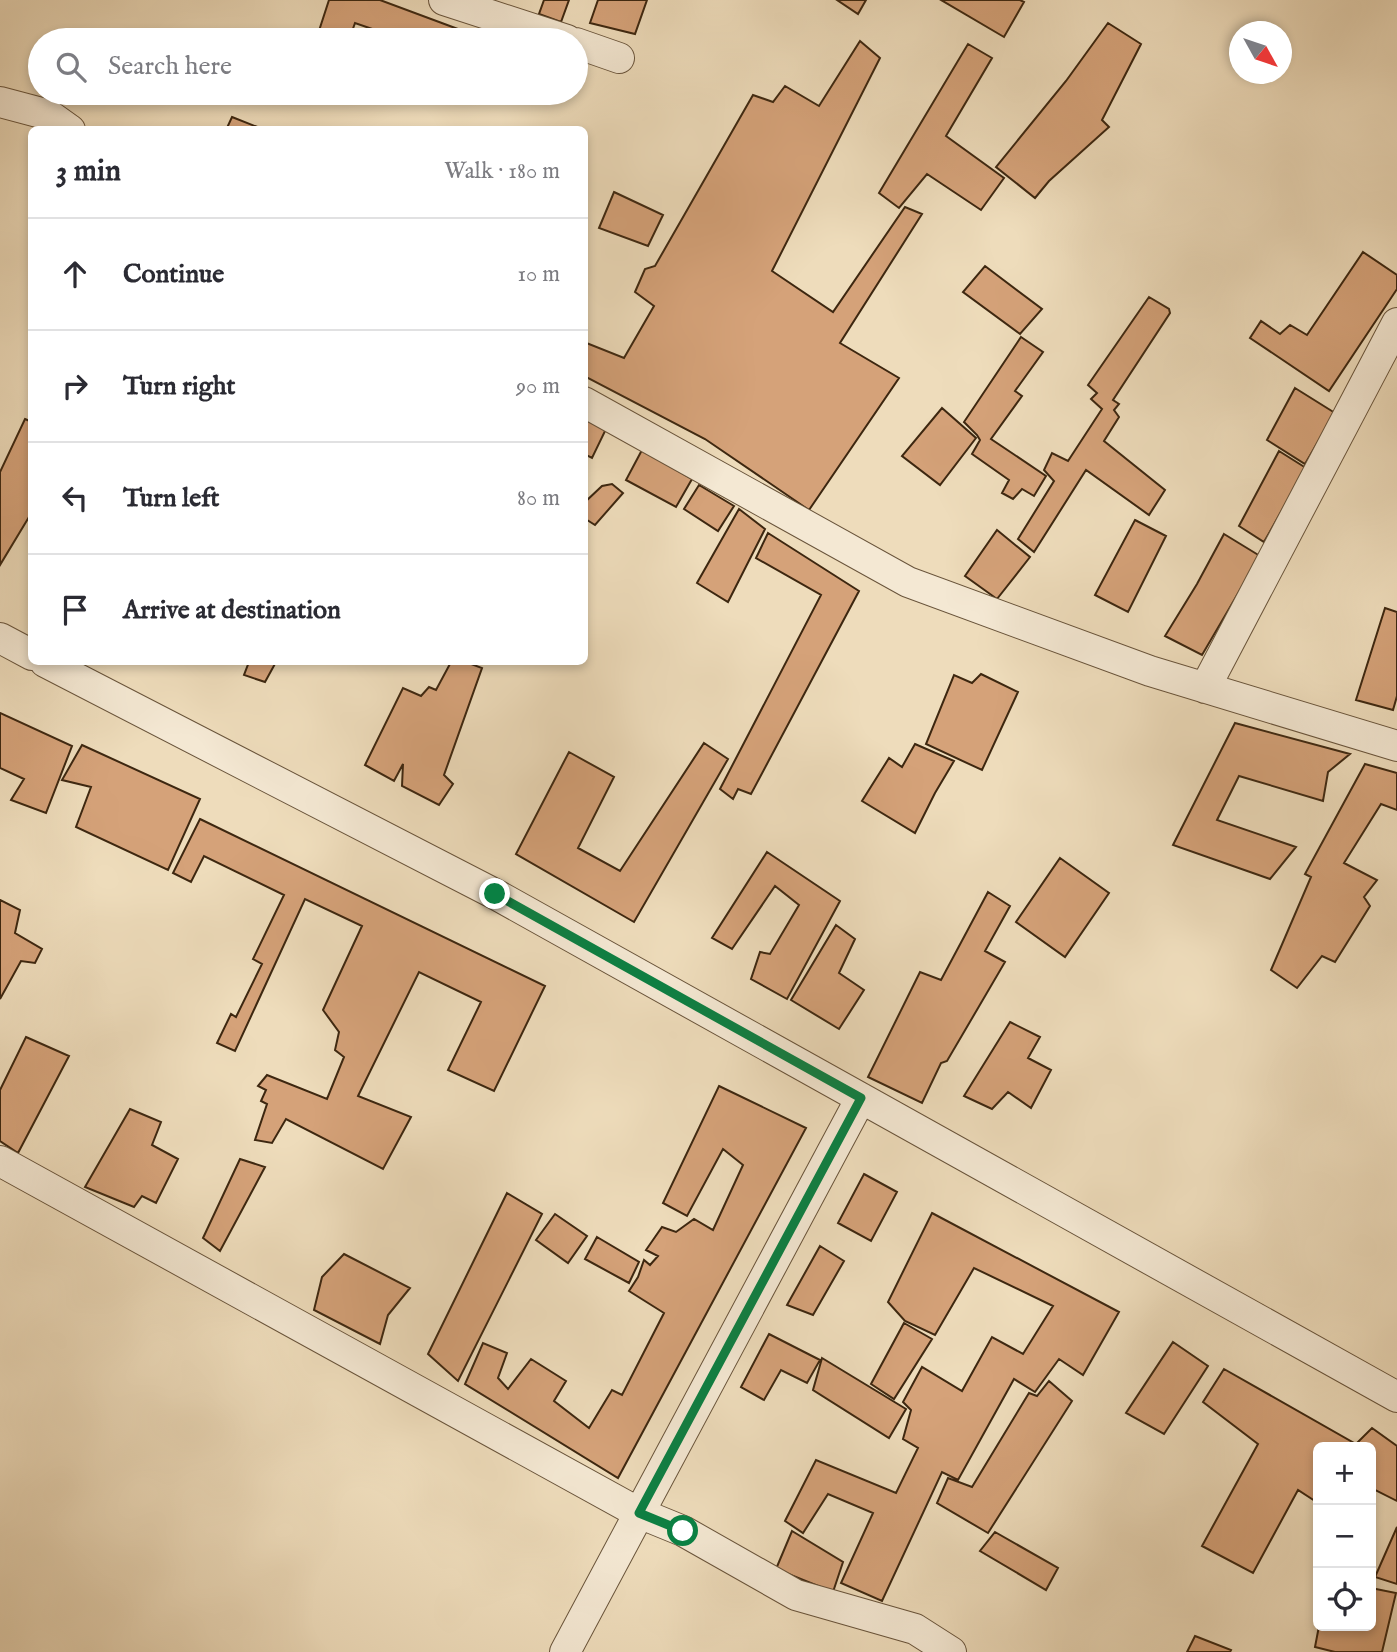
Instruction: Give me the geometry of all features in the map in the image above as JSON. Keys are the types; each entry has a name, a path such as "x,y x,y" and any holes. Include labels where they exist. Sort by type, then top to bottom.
{"street":[{"path":"444,0 530,28"},
{"path":"588,47 620,58"},
{"path":"0,102 49,115 64,126"},
{"path":"1205,688 1397,323"},
{"path":"588,404 908,582 1150,671 1397,746"},
{"path":"0,638 28,653"},
{"path":"51,665 495,894 1397,1397"},
{"path":"565,1652 861,1098"},
{"path":"0,1161 639,1513 683,1531 796,1595 915,1629 951,1652"}],"building":[{"path":"329,0 380,0 455,28 369,28 355,23 353,28 320,28"},
{"path":"544,0 569,0 561,22 539,14"},
{"path":"598,0 647,0 635,34 590,23"},
{"path":"837,0 866,0 858,14"},
{"path":"941,0 1020,0 1024,2 1004,37"},
{"path":"1108,23 1141,44 1102,120 1109,127 1049,181 1035,198 996,167 1066,81"},
{"path":"860,41 880,58 772,271 833,312 905,207 922,214 840,343 899,378 809,510 705,439 588,378 588,344 624,358 654,306 635,292 645,269 655,266 753,95 773,102 785,86 819,106"},
{"path":"968,44 992,58 946,136 1004,178 981,210 927,174 899,208 879,193"},
{"path":"232,117 255,126 228,126"},
{"path":"614,192 663,215 648,246 599,228"},
{"path":"1363,252 1397,275 1397,289 1329,391 1250,338 1261,321 1280,334 1290,325 1307,335"},
{"path":"985,266 1042,309 1020,334 963,292"},
{"path":"1149,297 1169,309 1170,313 1113,400 1119,404 1114,410 1119,417 1104,441 1165,490 1149,515 1086,470 1034,552 1018,539 1054,481 1044,470 1052,453 1068,461 1102,409 1091,399 1097,393 1088,385"},
{"path":"1021,337 1043,352 1015,391 1022,396 991,439 1046,476 1034,496 1022,489 1013,499 1002,493 1009,480 972,454 980,440 964,422"},
{"path":"1295,388 1335,413 1305,464 1267,440"},
{"path":"942,408 976,438 940,485 902,456"},
{"path":"588,417 607,427 592,458 588,456"},
{"path":"25,419 28,420 28,519 0,565 0,472"},
{"path":"642,450 692,479 676,507 626,480"},
{"path":"1279,451 1306,468 1264,542 1239,526"},
{"path":"612,484 623,493 595,525 588,521 588,499 602,486"},
{"path":"699,485 734,506 718,531 684,509"},
{"path":"739,509 765,529 728,602 697,583"},
{"path":"1135,520 1166,536 1128,612 1095,595"},
{"path":"997,530 1030,557 997,599 965,576"},
{"path":"768,533 859,591 751,794 738,789 733,799 720,789 821,595 756,558"},
{"path":"1224,534 1260,556 1202,655 1165,636"},
{"path":"1385,608 1397,612 1397,696 1393,710 1356,700"},
{"path":"248,665 274,665 265,682 244,675"},
{"path":"449,665 474,665 482,668 444,775 453,784 439,805 402,786 403,764 394,781 365,765 403,688 421,696 429,687 436,690"},
{"path":"981,674 1018,692 982,770 926,744 954,675 972,683"},
{"path":"0,713 72,746 46,813 11,800 24,779 0,768"},
{"path":"1235,723 1350,754 1328,772 1323,801 1239,776 1217,820 1296,847 1270,879 1173,845"},
{"path":"704,743 728,759 634,922 516,854 569,752 614,777 578,848 620,871"},
{"path":"915,744 954,761 915,833 862,801 889,758 902,767"},
{"path":"82,745 200,799 168,870 76,827 91,787 62,780"},
{"path":"1365,764 1397,773 1397,810 1381,804 1344,863 1377,880 1364,897 1370,906 1335,962 1322,956 1297,988 1271,970 1311,877 1305,874"},
{"path":"200,819 545,986 494,1091 448,1070 481,1002 419,972 358,1096 411,1117 383,1169 286,1119 272,1143 255,1140 267,1104 261,1101 266,1090 258,1086 267,1075 327,1099 344,1057 335,1050 339,1032 323,1010 362,926 305,899 235,1051 217,1043 231,1014 236,1017 262,964 253,959 284,895 204,856 191,882 173,873"},
{"path":"767,852 840,901 787,999 751,979 760,952 770,954 799,905 775,886 732,949 712,938"},
{"path":"1060,858 1109,893 1065,957 1016,922"},
{"path":"988,892 1010,906 985,951 1005,962 947,1061 941,1063 922,1103 868,1077 920,972 941,980"},
{"path":"0,900 20,910 15,933 42,949 35,963 21,961 0,999"},
{"path":"836,925 855,939 839,973 864,990 839,1029 791,1000"},
{"path":"1010,1022 1040,1037 1028,1058 1051,1070 1031,1108 1008,1092 992,1109 964,1096"},
{"path":"26,1037 69,1056 18,1153 0,1141 0,1090"},
{"path":"719,1086 806,1128 618,1478 465,1384 483,1343 507,1353 498,1378 508,1389 531,1359 566,1381 554,1401 589,1428 612,1390 622,1395 664,1313 629,1291 644,1260 650,1265 658,1256 646,1250 662,1227 676,1232 694,1219 713,1230 743,1165 723,1149 687,1216 663,1203"},
{"path":"130,1109 161,1122 152,1145 178,1159 156,1203 142,1196 134,1207 85,1187"},
{"path":"240,1159 265,1167 220,1251 203,1238"},
{"path":"864,1174 897,1192 871,1241 838,1223"},
{"path":"507,1193 542,1214 458,1381 428,1354"},
{"path":"932,1213 1119,1312 1083,1375 1059,1359 1035,1392 1014,1379 958,1480 942,1472 882,1601 841,1583 873,1513 828,1494 803,1533 785,1521 816,1460 896,1493 918,1448 903,1439 911,1410 903,1402 922,1367 962,1391 992,1337 1023,1354 1053,1306 974,1268 935,1335 905,1321 888,1302"},
{"path":"555,1214 587,1236 568,1263 536,1240"},
{"path":"597,1237 639,1262 629,1283 585,1259"},
{"path":"820,1246 844,1261 813,1315 787,1305"},
{"path":"344,1254 410,1288 388,1315 380,1344 314,1310 322,1277"},
{"path":"904,1323 932,1339 894,1399 871,1384"},
{"path":"769,1334 820,1360 807,1383 781,1370 764,1400 741,1387"},
{"path":"1173,1342 1208,1366 1164,1434 1126,1413"},
{"path":"822,1358 906,1409 889,1438 813,1390"},
{"path":"1224,1369 1352,1442 1313,1442 1313,1500 1298,1490 1253,1573 1202,1546 1258,1444 1203,1402"},
{"path":"1049,1381 1072,1401 988,1533 937,1503 948,1478 972,1487 1029,1393 1037,1396"},
{"path":"1372,1428 1397,1446 1397,1501 1376,1490 1376,1442 1358,1442"},
{"path":"1397,1527 1397,1584 1376,1577"},
{"path":"792,1531 843,1562 833,1592 776,1569"},
{"path":"995,1532 1058,1568 1046,1590 980,1551"},
{"path":"1376,1589 1396,1593 1382,1652 1335,1652 1315,1647 1318,1631 1376,1631"},
{"path":"1195,1636 1231,1650 1187,1652"}],"route":[{"path":"495,894 861,1098 639,1513 683,1531"}]}
